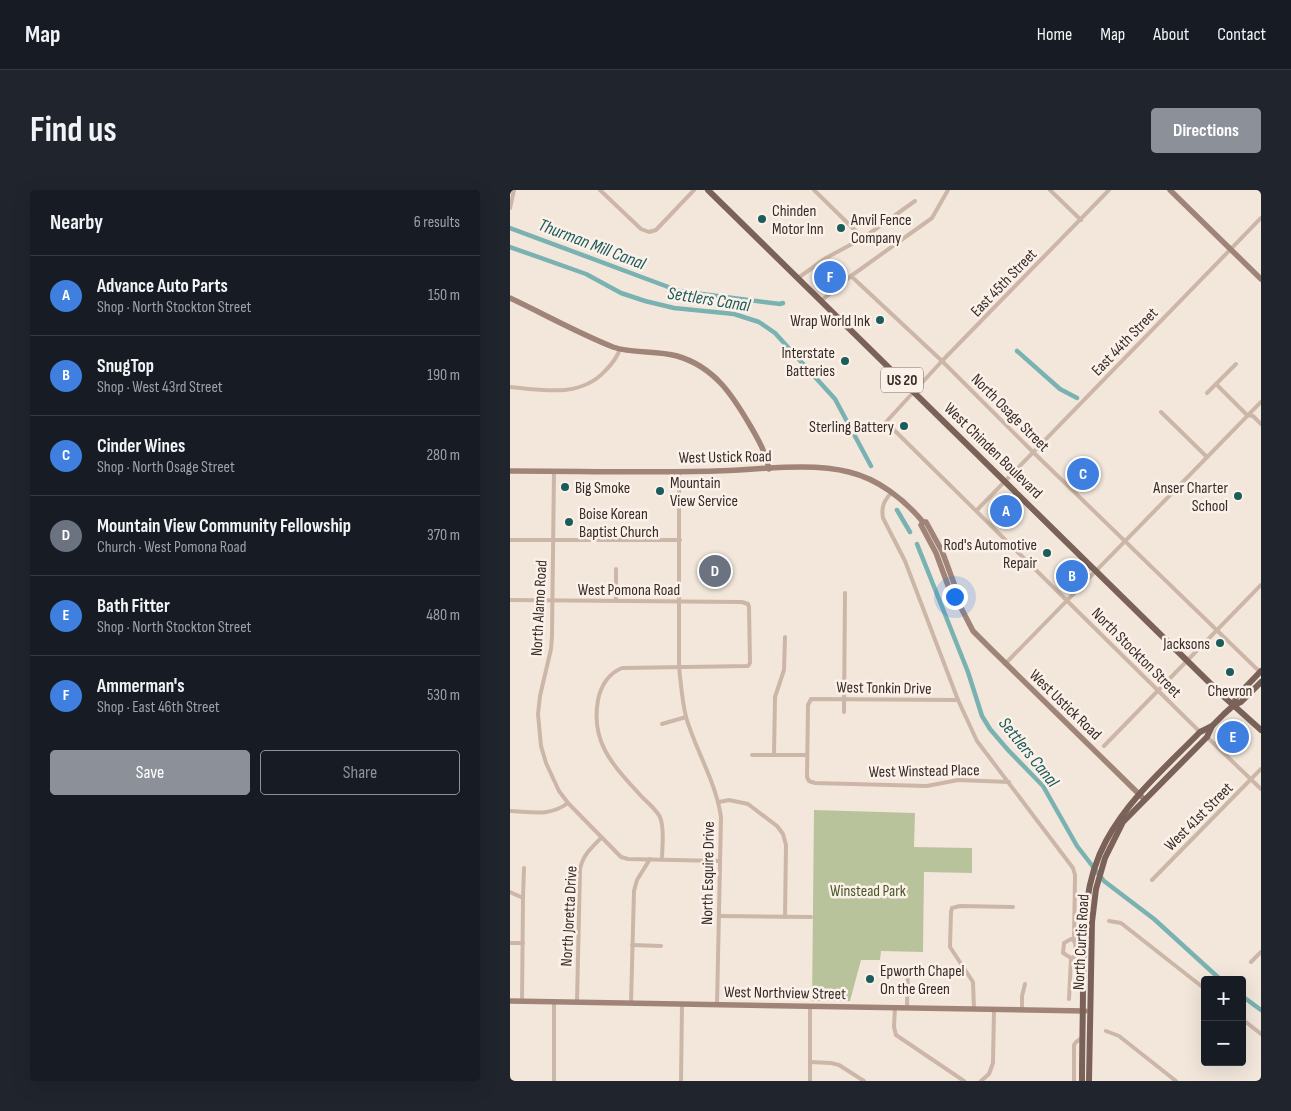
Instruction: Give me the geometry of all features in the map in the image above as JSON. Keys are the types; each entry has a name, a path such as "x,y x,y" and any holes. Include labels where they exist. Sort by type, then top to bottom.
{"main road":[{"name":"West Chinden Boulevard","path":"708,190 1261,730"},
{"path":"1234,704 1236,697 1260,672"},
{"path":"1234,704 1241,702 1261,682"},
{"name":"North Curtis Road","path":"1089,1081 1084,925 1089,887 1102,857 1123,822 1142,797 1200,732 1212,726 1234,704"},
{"name":"North Curtis Road","path":"1142,797 1154,792 1207,737 1212,726"},
{"name":"North Curtis Road","path":"1082,1081 1082,1038 1086,1011 1092,922 1102,857"}],"street":[{"path":"510,208 514,190"},
{"path":"600,190 641,229 648,232 656,230 694,190"},
{"path":"814,190 863,238"},
{"path":"821,300 932,218 948,190"},
{"path":"1050,190 1081,220"},
{"name":"East 45th Street","path":"886,422 942,361 1109,190"},
{"path":"1170,190 1261,279"},
{"path":"798,278 826,258 863,238 915,201"},
{"name":"East 44th Street","path":"977,510 1261,218"},
{"name":"North Osage Street","path":"851,276 942,361 1260,672"},
{"path":"510,298 620,349 676,356 712,375 726,388 739,405 764,449 769,469"},
{"path":"510,387 562,391 578,388 602,374 614,361 620,349"},
{"path":"1206,393 1236,364"},
{"path":"1216,384 1247,416 1253,416 1261,424"},
{"path":"1006,664 1261,402"},
{"path":"1161,412 1207,457"},
{"name":"North Stockton Street","path":"886,422 1200,732"},
{"name":"West Ustick Road","path":"510,471 679,471 823,468 843,470 868,478 915,512 923,522 922,525 936,553 953,599 957,600 974,631 1142,797"},
{"name":"North Alamo Road","path":"554,471 551,649 540,696 538,714 541,746 551,776 568,803 621,857 720,861"},
{"name":"North Esquire Drive","path":"679,471 679,667 682,697 686,717 719,802 721,817 717,1005"},
{"path":"891,493 883,505 883,518 905,561 958,700 976,741 1009,782"},
{"path":"510,540 680,540"},
{"path":"616,569 616,601"},
{"path":"1104,746 1261,586"},
{"path":"844,712 845,593"},
{"name":"West Pomona Road","path":"510,600 742,602 748,604 750,663 748,666 679,667"},
{"path":"774,755 775,697 784,670 785,637"},
{"path":"662,859 662,829 659,815 616,768 606,754 599,735 596,712 604,682 615,671 631,667 679,667"},
{"name":"West Tonkin Drive","path":"808,755 809,700 814,698 958,700"},
{"path":"662,724 686,717"},
{"path":"1207,737 1261,789"},
{"path":"752,755 808,755"},
{"name":"West Winstead Place","path":"808,755 808,777 809,781 815,783 927,786 958,780 1009,782"},
{"name":"West 41st Street","path":"1152,880 1261,769"},
{"name":"North Curtis Road","path":"1009,782 1071,864 1074,875 1074,940 1076,953 1071,958 1069,999"},
{"path":"719,802 729,800 748,804 777,826 783,834 786,845 785,917"},
{"path":"510,811 549,813 559,810 568,803"},
{"name":"North Joretta Drive","path":"577,1002 580,869 582,860 587,852 601,838"},
{"path":"631,1003 634,891 637,880 650,859"},
{"path":"522,1001 524,868"},
{"path":"510,892 523,898"},
{"path":"974,1008 973,982 950,947 950,912 952,908 960,906 1013,907"},
{"path":"719,916 811,917"},
{"path":"1109,920 1121,923 1201,986"},
{"name":"North Curtis Road","path":"1071,958 1063,953 1063,945 1066,941 1074,940"},
{"path":"510,943 523,943"},
{"path":"632,946 661,946"},
{"path":"1251,962 1261,952"},
{"path":"901,971 915,972"},
{"path":"907,1007 908,972"},
{"path":"1022,1010 1022,996 1025,984"},
{"name":"West Northview Street","path":"510,1001 1086,1011"},
{"path":"554,1002 554,1081"},
{"path":"681,1081 682,1004"},
{"path":"810,1006 810,1081"},
{"path":"895,1007 894,1027 896,1035 964,1081"},
{"path":"980,1081 989,1074 993,1063 994,1009"},
{"path":"1245,1021 1261,1034"},
{"path":"1106,1031 1119,1036 1176,1081"},
{"name":"North Curtis Road","path":"1074,1081 1074,1045 1082,1038"},
{"path":"810,1062 831,1062 864,1081"}],"green space":[{"name":"Winstead Park","path":"814,810 915,813 914,847 972,848 972,873 924,872 923,952 881,951 880,960 861,960 850,1001 812,1001"}],"waterway":[{"name":"Thurman Mill Canal","path":"510,228 679,291 783,303"},
{"name":"Settlers Canal","path":"510,247 586,274 621,293 645,301 674,308 734,314 759,322 775,333 835,399 871,466"},
{"name":"Thurman Mill Canal","path":"1017,351 1060,389 1077,398"},
{"name":"Settlers Canal","path":"897,510 910,532"},
{"name":"Settlers Canal","path":"917,544 968,672 982,716 990,729 1043,786 1077,846 1104,881 1154,919 1217,976"},
{"name":"Settlers Canal","path":"1246,999 1261,1010"}],"place":[{"name":"Chinden Motor Inn","path":"762,219"},
{"name":"Anvil Fence Company","path":"841,228"},
{"name":"Ammerman's","path":"830,277"},
{"name":"Wrap World Ink","path":"880,320"},
{"name":"Interstate Batteries","path":"845,361"},
{"name":"Sterling Battery","path":"904,426"},
{"name":"Cinder Wines","path":"1083,474"},
{"name":"Big Smoke","path":"565,487"},
{"name":"Mountain View Service","path":"660,491"},
{"name":"Anser Charter School","path":"1238,496"},
{"name":"Advance Auto Parts","path":"1006,511"},
{"name":"Boise Korean Baptist Church","path":"569,522"},
{"name":"Rod's Automotive Repair","path":"1047,553"},
{"name":"Mountain View Community Fellowship","path":"715,571"},
{"name":"SnugTop","path":"1072,576"},
{"name":"Jacksons","path":"1220,643"},
{"name":"Chevron","path":"1230,672"},
{"name":"Bath Fitter","path":"1233,737"},
{"name":"Epworth Chapel On the Green","path":"870,979"}]}
